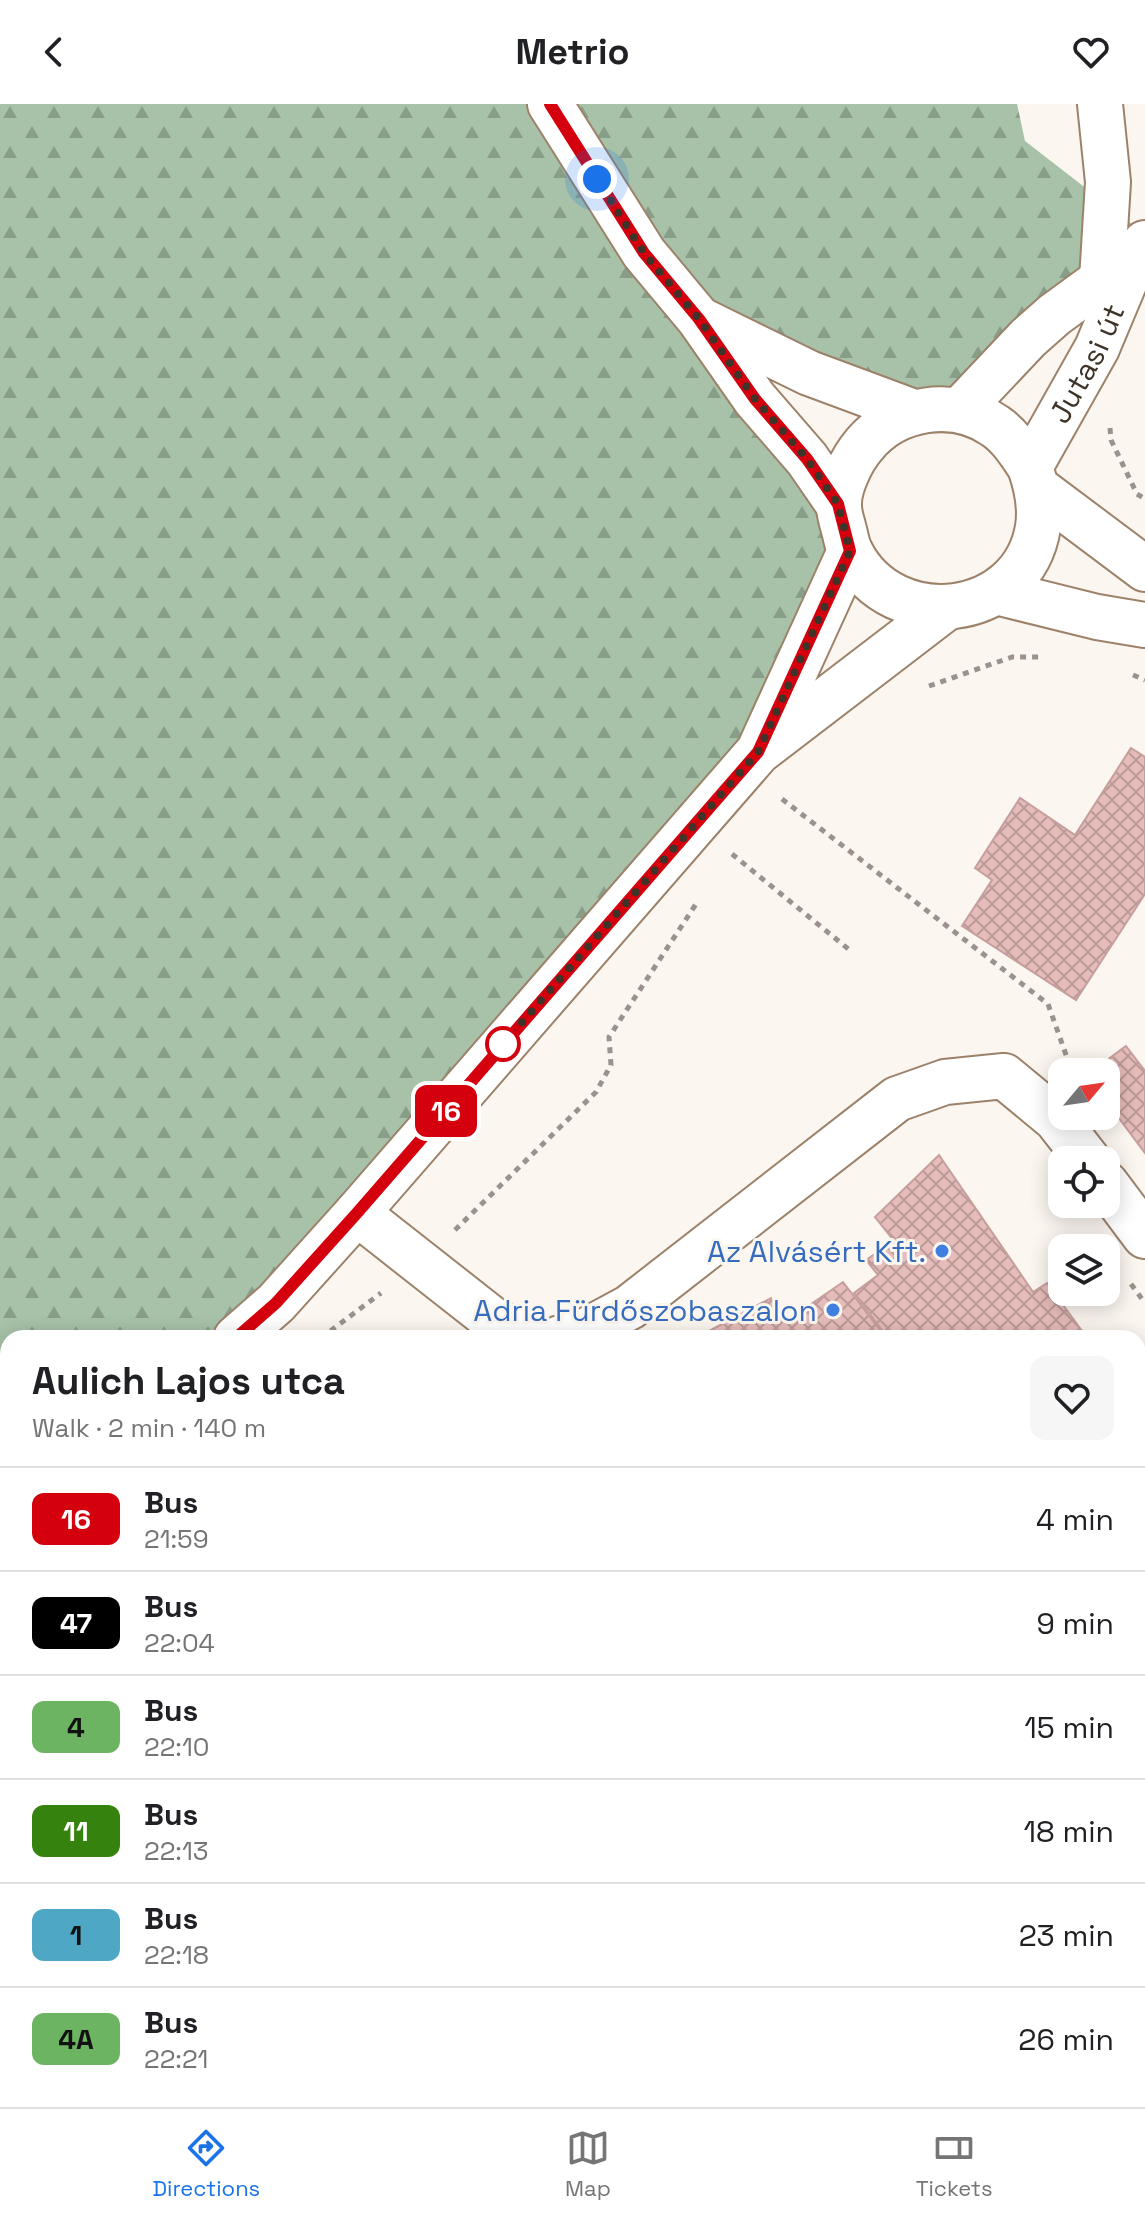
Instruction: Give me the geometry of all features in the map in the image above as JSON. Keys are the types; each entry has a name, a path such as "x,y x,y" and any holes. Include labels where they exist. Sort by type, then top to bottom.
{"street":[{"path":"550,104 644,253 699,319 755,399 807,459 838,504 850,551 866,576 889,594 917,606 946,608 963,606 996,592 1023,564 1032,546 1038,527 1034,478"},
{"path":"1100,104 1108,182 1128,259"},
{"name":"Jutasi út","path":"960,410 1028,338 1128,259"},
{"name":"Jutasi út","path":"1034,478 1097,348 1128,259"},
{"path":"699,319 809,373 914,412"},
{"name":"Jutasi út","path":"838,504 847,473 863,445 887,424 914,412 960,410 994,425 1015,444 1034,478"},
{"path":"1034,478 1145,569"},
{"path":"758,752 850,551"},
{"path":"996,592 1097,617 1145,625"},
{"path":"245,1330 276,1303 357,1213 758,752 946,608"},
{"path":"587,1330 630,1307 897,1099 945,1082 1004,1076 1056,1119 1077,1146"},
{"path":"1120,1203 1145,1236"},
{"path":"357,1213 493,1320 513,1330"}],"path":[{"path":"1110,426 1111,440 1137,494 1145,499"},
{"path":"921,688 1012,657 1052,656"},
{"path":"778,796 1048,1004 1068,1058"},
{"path":"729,852 852,952"},
{"path":"332,1330 421,1262 596,1092 611,1065 609,1037 703,892"}],"green space":[{"path":"0,104 1017,104 1025,141 1145,234 956,404 728,327 831,509 842,553 726,795 258,1330 0,1330"}],"building":[{"path":"1131,748 1145,757 1145,894 1076,1000 962,926 992,880 975,868 1020,798 1075,835"},
{"path":"1126,1046 1145,1071 1145,1153 1120,1120 1120,1058 1110,1058"},
{"name":"Az Alvásért Kft.","path":"939,1155 1033,1292 1047,1283 1048,1306 1064,1306 1081,1330 882,1330 854,1293 878,1275 866,1260 894,1241 875,1217"},
{"name":"Adria Fürdőszobaszalon","path":"843,1282 880,1330 711,1330 771,1298 785,1322"}],"bus line":[{"name":"16","path":"245,1330 276,1303 357,1213 758,752 850,551 838,504 807,459 755,399 699,319 644,253 550,104"}],"place":[{"name":"Az Alvásért Kft.","path":"942,1251"},
{"name":"Adria Fürdőszobaszalon","path":"833,1310"}],"route":[{"path":"503,1044 758,752 850,551 838,504 807,459 755,399 699,319 644,253 597,179"}]}
